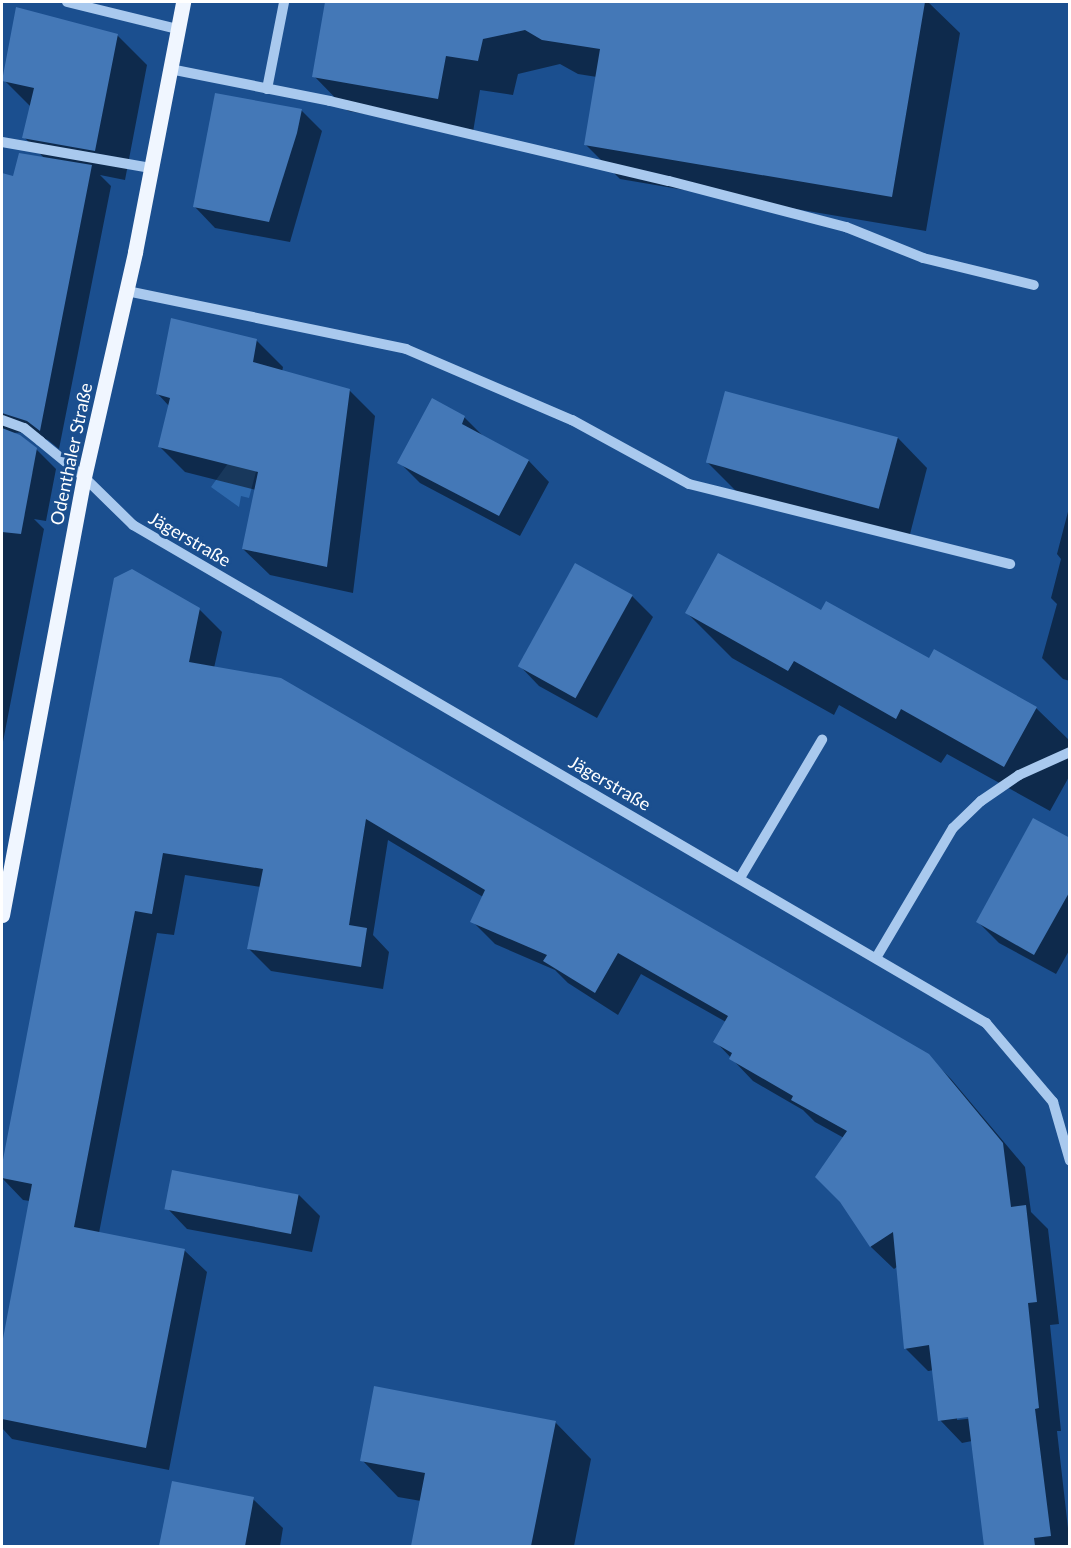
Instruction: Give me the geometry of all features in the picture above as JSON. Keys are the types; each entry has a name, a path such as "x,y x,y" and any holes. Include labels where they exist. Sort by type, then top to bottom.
{"main road":[{"name":"Odenthaler Straße","path":"2,915 84,477 127,291 183,2"}],"street":[{"path":"67,2 177,29"},
{"path":"267,89 284,2"},
{"path":"170,69 330,101 669,181 846,227 923,258 1034,285"},
{"path":"2,142 151,168"},
{"path":"127,291 406,349 572,420 689,484 1010,564"},
{"name":"Jägerstraße","path":"2,420 24,428 84,477 133,525 986,1023 1053,1102 1070,1161"},
{"path":"740,878 822,740"},
{"path":"876,957 953,828 981,801 1019,775 1070,752"}],"shaded area":[{"path":"239,448 257,468 249,498 241,496 239,507 211,487"}],"building":[{"path":"325,2 925,2 892,197 584,145 600,49 542,40 525,30 483,39 478,61 446,56 438,99 312,77"},
{"path":"16,7 118,34 95,151 22,138 34,88 2,81"},
{"path":"215,93 302,109 297,133 269,222 193,207"},
{"path":"19,153 92,165 40,431 27,421 2,413 2,173 13,176"},
{"path":"171,318 257,339 253,362 350,389 327,567 242,549 258,472 158,447 170,398 156,394"},
{"path":"725,391 898,437 879,509 706,462"},
{"path":"432,398 465,416 462,424 529,460 499,516 397,463"},
{"path":"2,428 20,435 37,448 21,534 2,532"},
{"path":"718,553 821,610 826,601 929,658 934,649 1037,707 1004,767 901,709 896,719 794,661 788,671 685,613"},
{"path":"575,563 633,595 576,698 518,666"},
{"path":"132,569 200,608 189,662 281,678 929,1054 1003,1143 1011,1207 1026,1205 1037,1302 1028,1303 1039,1408 1035,1409 1051,1536 1034,1538 1035,1546 984,1546 968,1417 938,1421 929,1345 904,1349 893,1232 870,1247 840,1202 815,1177 847,1131 791,1100 793,1096 729,1059 732,1053 713,1042 728,1016 618,953 595,993 543,961 547,955 470,922 485,890 366,819 349,925 367,928 361,967 247,949 263,869 163,853 152,914 135,911 74,1227 185,1249 146,1448 2,1419 2,1344 32,1184 2,1178 2,1165 114,578"},
{"path":"1033,818 1070,838 1070,891 1034,955 976,922"},
{"path":"172,1170 299,1195 291,1234 164,1209"},
{"path":"374,1386 556,1421 531,1546 411,1546 425,1473 360,1461"},
{"path":"172,1481 254,1497 245,1546 159,1546"}]}
